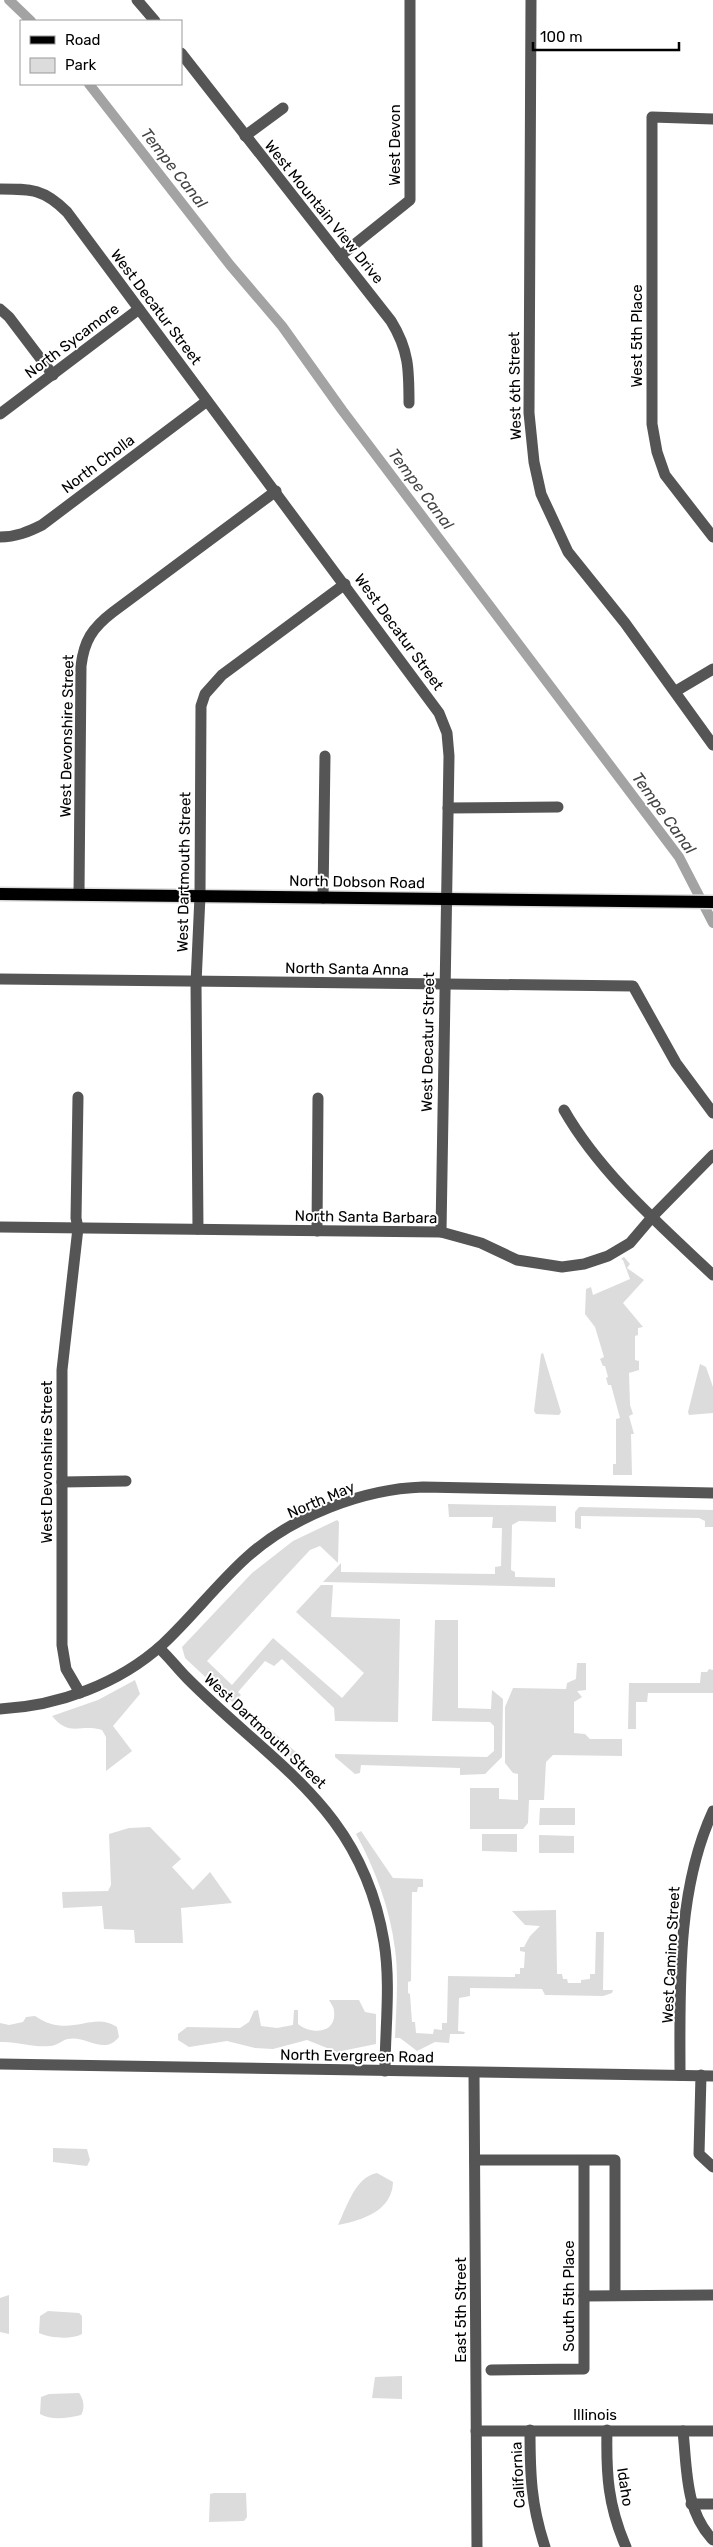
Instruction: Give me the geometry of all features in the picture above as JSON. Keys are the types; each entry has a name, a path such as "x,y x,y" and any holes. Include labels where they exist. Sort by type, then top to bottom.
{"main road":[{"name":"North Dobson Road","path":"0,894 713,902"}],"street":[{"path":"137,0 154,20"},
{"name":"West Devon","path":"340,256 410,200 410,0"},
{"name":"West 6th Street","path":"532,0 529,413 534,462 541,494 568,552 676,691 713,745"},
{"name":"West Mountain View Drive","path":"182,54 377,301 401,338 407,354 409,403"},
{"path":"245,136 283,108"},
{"name":"West 5th Place","path":"713,119 652,117 652,424 657,452 665,475 713,537"},
{"name":"West Decatur Street","path":"0,189 37,191 53,198 67,212 439,713 446,733 449,756 448,899 444,985 440,1232"},
{"path":"0,309 53,376"},
{"name":"North Sycamore","path":"0,414 53,376 139,309"},
{"name":"North Cholla","path":"0,537 20,535 42,525 207,401"},
{"name":"West Devonshire Street","path":"79,894 81,666 88,636 105,618 276,491"},
{"name":"West Dartmouth Street","path":"198,1229 196,983 200,896 200,721 205,694 222,675 345,584"},
{"path":"676,691 713,669"},
{"path":"323,898 325,756"},
{"path":"448,808 558,807"},
{"name":"North Santa Anna","path":"0,979 196,983 633,986 676,1063 713,1113"},
{"name":"West Devonshire Street","path":"78,1097 76,1218 78,1228 62,1370 62,1645 66,1669 80,1693"},
{"path":"317,1231 318,1098"},
{"path":"564,1110 578,1135 591,1150 653,1216 713,1275"},
{"name":"North Santa Barbara","path":"0,1226 440,1232 481,1243 518,1260 562,1267 584,1264 608,1256 630,1243 653,1216 713,1155"},
{"path":"62,1482 126,1481"},
{"name":"North May","path":"0,1708 40,1703 80,1693 135,1666 159,1648 247,1557 276,1536 310,1517 343,1503 406,1488 713,1493"},
{"name":"West Dartmouth Street","path":"159,1648 186,1678 299,1779 334,1821 365,1870 385,1944 387,1984 385,2071"},
{"name":"West Camino Street","path":"680,2075 687,1895 693,1866 713,1811"},
{"name":"North Evergreen Road","path":"0,2064 713,2076"},
{"name":"East 5th Street","path":"474,2073 477,2547"},
{"path":"701,2075 699,2154 713,2167"},
{"path":"474,2160 615,2160 615,2295"},
{"name":"South 5th Place","path":"491,2370 584,2369 584,2161"},
{"path":"584,2296 713,2295"},
{"name":"California","path":"530,2430 530,2478 534,2511 545,2547"},
{"name":"Idaho","path":"607,2430 607,2486 613,2513 626,2547"},
{"name":"Illinois","path":"476,2431 713,2431"},
{"path":"683,2431 691,2504 699,2521 713,2540"},
{"path":"691,2504 713,2504"}],"green space":[{"path":"624,1257 630,1264 627,1268 644,1280 623,1303 643,1327 638,1328 638,1335 635,1336 635,1360 639,1361 639,1370 629,1373 630,1405 633,1414 629,1416 634,1434 631,1434 632,1475 613,1475 613,1464 616,1464 616,1419 620,1418 611,1385 608,1385 605,1366 603,1366 600,1359 604,1357 595,1327 585,1314 586,1289 591,1287 593,1295 630,1279 621,1259"},
{"path":"543,1353 561,1412 559,1415 536,1414 534,1411 541,1354"},
{"path":"700,1364 706,1367 713,1387 713,1413 689,1415 688,1412"},
{"path":"448,1504 556,1506 556,1522 519,1521 512,1525 511,1570 515,1572 515,1577 555,1578 555,1587 323,1582 341,1563 341,1572 495,1574 495,1567 501,1566 502,1528 492,1528 493,1517 449,1517"},
{"path":"579,1507 713,1510 713,1527 705,1527 705,1521 699,1518 581,1516 581,1529 575,1528 575,1512"},
{"path":"337,1520 339,1522 338,1563 320,1546 310,1550 207,1661 232,1685 273,1638 342,1698 364,1673 296,1612 321,1585 333,1585 331,1617 400,1619 398,1722 335,1721 334,1708 282,1659 274,1666 265,1661 238,1692 241,1695 239,1697 241,1704 296,1752 295,1755 305,1765 303,1768 185,1658 182,1647 252,1573 293,1541"},
{"path":"435,1620 458,1620 458,1708 491,1709 492,1690 503,1699 502,1757 485,1774 460,1775 460,1768 361,1765 360,1773 355,1774 335,1757 335,1754 487,1757 494,1751 494,1726 490,1722 432,1721"},
{"path":"577,1663 586,1663 586,1690 577,1691 582,1697 574,1702 574,1733 585,1734 590,1739 622,1739 622,1756 553,1755 546,1762 544,1800 529,1800 528,1823 523,1829 470,1829 470,1788 499,1788 499,1799 518,1800 518,1774 513,1773 505,1763 505,1707 513,1688 566,1689 567,1683 576,1679"},
{"path":"709,1669 713,1670 713,1693 648,1693 647,1702 636,1702 636,1729 628,1729 629,1683 700,1683 701,1672 707,1672"},
{"path":"135,1680 140,1694 113,1726 132,1751 106,1771 106,1737 102,1730 95,1728 70,1728 58,1723 52,1716 98,1700"},
{"path":"540,1808 575,1808 575,1825 539,1825"},
{"path":"150,1827 181,1859 172,1867 193,1890 210,1872 232,1903 181,1908 183,1943 135,1943 134,1930 104,1929 102,1906 63,1908 62,1892 108,1891 111,1885 109,1834 129,1828"},
{"path":"361,1831 393,1878 423,1879 423,1887 418,1887 417,1892 412,1892 411,1981 408,1982 408,1993 410,1994 412,2022 415,2022 416,2033 433,2034 434,2029 442,2030 442,2023 447,2023 448,1976 515,1977 515,1974 520,1974 520,1968 524,1968 525,1952 520,1951 520,1947 524,1947 530,1936 540,1926 525,1925 512,1911 556,1910 557,1974 562,1974 563,1979 567,1979 568,1983 581,1983 581,1980 590,1979 590,1974 595,1974 596,1932 604,1932 603,1990 613,1990 612,1993 603,1996 545,1995 542,1989 470,1988 470,1996 459,1998 458,2031 465,2032 464,2034 450,2034 449,2043 435,2042 417,2051 400,2038 395,2038 397,1971 393,1934 381,1889 356,1834"},
{"path":"482,1834 517,1834 517,1852 482,1851"},
{"path":"539,1835 574,1836 574,1853 539,1853"},
{"path":"329,2000 359,2000 365,2012 376,2014 376,2044 337,2052 307,2040 273,2049 255,2048 227,2041 189,2047 178,2040 178,2034 187,2027 240,2028 249,2022 254,2011 258,2010 261,2026 277,2028 293,2025 294,2010 298,2010 298,2024 310,2030 322,2030 327,2028 334,2019 334,2010"},
{"path":"35,2016 48,2023 59,2025 70,2026 99,2021 108,2023 117,2027 119,2037 107,2045 75,2039 66,2040 53,2046 0,2042 0,2023 9,2025 23,2022 26,2017"},
{"path":"53,2148 87,2149 90,2160 87,2166 53,2162"},
{"path":"377,2173 393,2182 388,2200 382,2207 366,2217 338,2225 357,2186 369,2176"},
{"path":"9,2295 9,2334 0,2332 0,2298"},
{"path":"48,2311 79,2313 82,2316 82,2334 60,2338 39,2333 40,2316"},
{"path":"402,2376 402,2399 372,2398 375,2377"},
{"path":"79,2393 83,2404 81,2415 55,2418 40,2414 41,2397 49,2394"},
{"path":"246,2493 247,2517 244,2521 209,2522 210,2494"}],"waterway":[{"name":"Tempe Canal","path":"9,0 30,20"},
{"name":"Tempe Canal","path":"90,85 230,265 282,326 342,410 679,857 713,923"}]}
